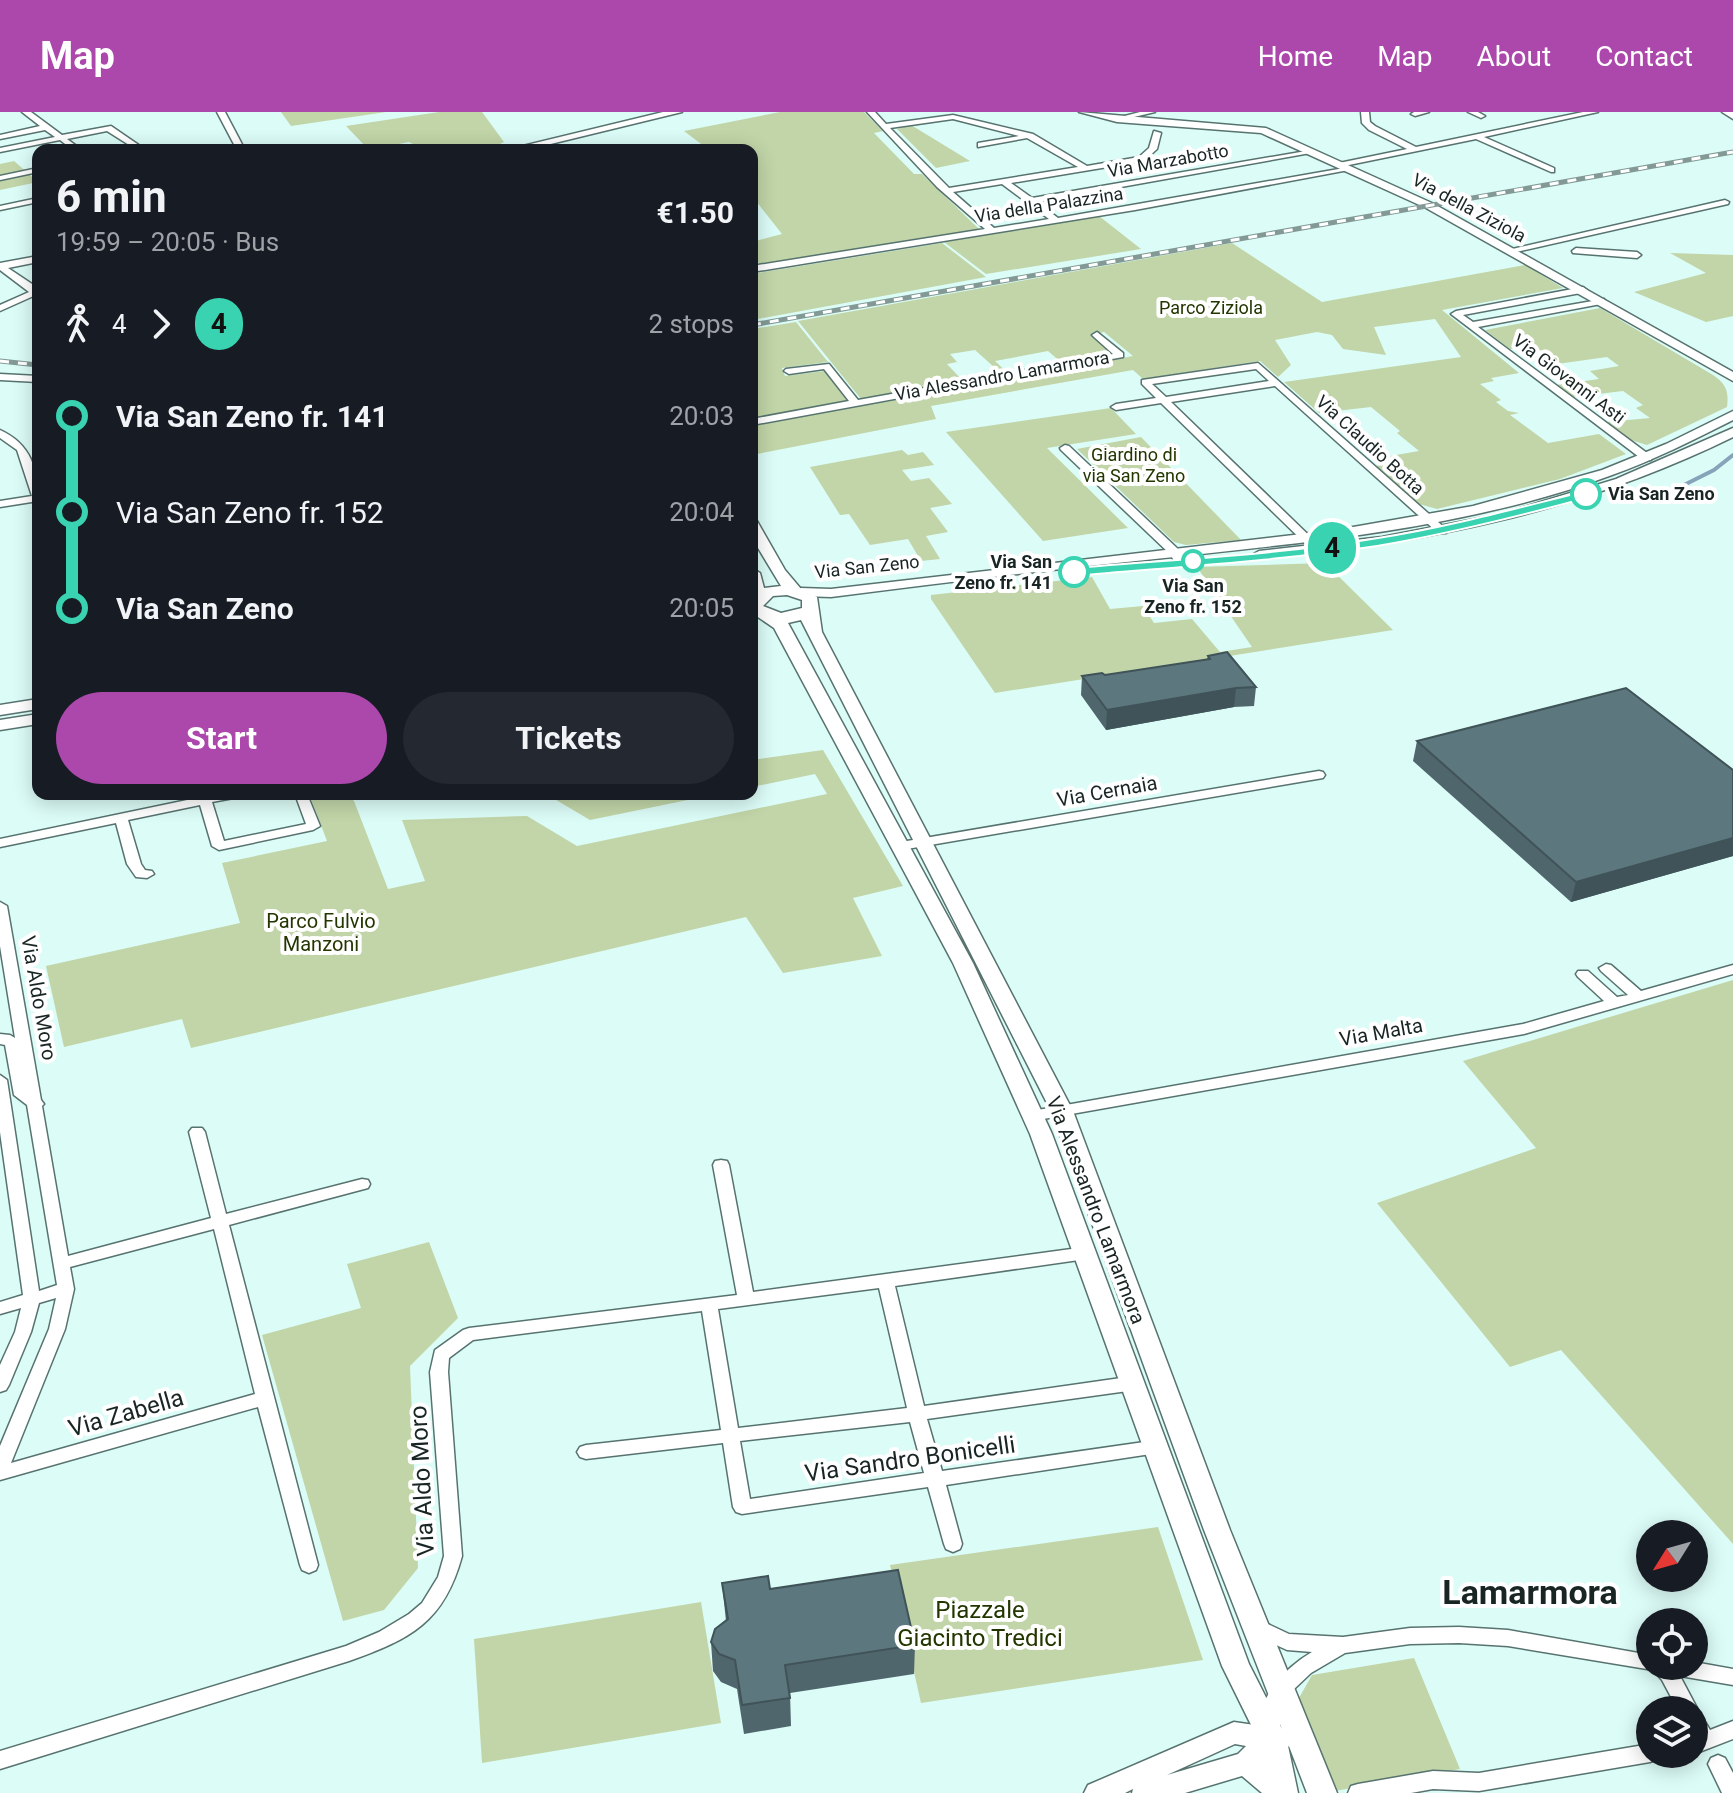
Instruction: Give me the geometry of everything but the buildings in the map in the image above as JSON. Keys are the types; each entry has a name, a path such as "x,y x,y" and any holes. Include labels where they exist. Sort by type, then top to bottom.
{"main road":[{"path":"549,144 677,112"},
{"path":"758,535 778,572 798,592"},
{"path":"798,592 775,591 759,607 788,618 810,609"},
{"name":"Via Alessandro Lamarmora","path":"798,592 809,597 814,632 1032,1116 1135,1383 1236,1666 1272,1738 1282,1793"},
{"name":"Via Alessandro Lamarmora","path":"759,607 781,625 912,844 1062,1111 1255,1625 1322,1793"}],"street":[{"path":"26,112 70,144"},
{"path":"221,112 238,144"},
{"path":"871,112 947,191 991,230"},
{"name":"Via della Ziziola","path":"1084,112 1117,119 1255,128 1430,206 1733,377"},
{"name":"Via della Ziziola","path":"1117,119 1150,112 1170,123"},
{"path":"1365,112 1366,123 1372,128 1415,150"},
{"path":"1415,114 1425,112"},
{"name":"Via della Palazzina","path":"758,266 1056,220 1346,167 1594,112"},
{"path":"886,126 953,117 1030,136 1085,168"},
{"path":"0,137 47,127"},
{"path":"0,150 108,128 133,144"},
{"path":"947,191 1141,159 1153,149 1157,133"},
{"path":"981,145 1030,136"},
{"path":"1477,137 1551,170"},
{"name":"Via Marzabotto","path":"1029,201 1312,152"},
{"path":"0,178 32,171"},
{"path":"1003,181 1056,220"},
{"path":"0,208 32,201"},
{"path":"1512,250 1725,202"},
{"path":"1582,234 1601,244 1606,255"},
{"path":"1576,251 1637,255"},
{"path":"1,266 32,260"},
{"path":"1,266 32,288"},
{"name":"Via Giovanni Asti","path":"1583,290 1456,314 1647,458"},
{"path":"0,308 32,293"},
{"name":"Via Giovanni Asti","path":"1472,325 1601,301"},
{"name":"Via Alessandro Lamarmora","path":"758,421 1120,355 1097,335"},
{"path":"789,371 826,366 855,403"},
{"name":"Via Claudio Botta","path":"1165,401 1145,382 1258,366 1442,531"},
{"path":"0,377 32,379"},
{"path":"1116,407 1277,383"},
{"path":"1165,401 1318,550"},
{"name":"Via San Zeno","path":"810,609 1428,519 1545,492 1647,458 1733,415"},
{"path":"0,433 22,449 32,480"},
{"name":"Via San Zeno","path":"798,592 824,594 1178,557 1318,550 1442,531 1560,502 1664,467 1730,435"},
{"path":"1065,448 1178,557"},
{"path":"1647,458 1664,467"},
{"path":"0,504 32,499"},
{"path":"0,710 32,705"},
{"path":"0,725 32,720"},
{"name":"Via Cernaia","path":"912,844 1319,775"},
{"path":"0,843 205,800 219,846 313,826 303,800"},
{"path":"121,818 134,864 141,874 147,874"},
{"name":"Via Aldo Moro","path":"0,906 9,1045 36,1104 66,1289 57,1329 0,1470"},
{"path":"1606,968 1639,997"},
{"name":"Via Malta","path":"1032,1116 1524,1029 1733,969"},
{"path":"1583,974 1616,1004"},
{"path":"0,1080 32,1298 23,1332 0,1385"},
{"path":"197,1132 309,1565"},
{"path":"721,1165 746,1300"},
{"path":"64,1263 362,1184"},
{"path":"730,1435 709,1304 1086,1253"},
{"path":"886,1281 934,1481 953,1544"},
{"path":"0,1308 66,1289"},
{"name":"Via Aldo Moro","path":"0,1760 349,1653 391,1636 423,1617 447,1582 453,1556 439,1372 441,1355 469,1334 709,1304"},
{"name":"Via Sandro Bonicelli","path":"586,1452 917,1414 1135,1383"},
{"name":"Via Zabella","path":"0,1470 265,1398"},
{"name":"Via Sandro Bonicelli","path":"730,1435 742,1507 1158,1447"},
{"path":"1255,1625 1287,1642 1343,1645 1410,1636 1459,1635 1508,1638 1636,1661"},
{"path":"1145,1793 1246,1763 1272,1738 1272,1706 1281,1688 1313,1660 1343,1645"},
{"path":"1708,1673 1733,1677"},
{"path":"1708,1739 1733,1730"},
{"path":"1097,1793 1234,1733 1289,1737 1302,1741"},
{"path":"1358,1793 1433,1780 1482,1788 1636,1756"},
{"path":"1246,1763 1282,1793"},
{"path":"1718,1764 1733,1793"}],"green space":[{"path":"281,112 386,112 291,126"},
{"path":"439,112 482,112 504,142 363,144 346,126"},
{"path":"780,112 864,112 883,131 874,133 914,174 922,174 979,229 761,266 758,262 758,240 782,234 758,204 758,144 701,144 684,131"},
{"path":"911,125 970,161 936,168 897,129"},
{"path":"14,161 32,177 32,183 0,190 0,164"},
{"path":"1099,216 1141,249 986,274 944,242"},
{"path":"942,243 986,277 758,319 758,273"},
{"name":"Parco Ziziola","path":"1232,243 1322,302 1525,265 1563,288 1442,310 1519,373 1491,378 1494,381 1480,384 1501,400 1496,402 1508,411 1519,413 1510,415 1548,443 1599,434 1626,454 1560,479 1437,509 1419,504 1376,466 1396,462 1390,456 1419,451 1397,433 1400,431 1371,407 1319,413 1284,382 1461,357 1435,319 1374,327 1386,355 1343,349 1332,335 1317,332 1275,340 1291,365 1278,377 1260,361 1143,379 1133,370 931,406 936,419 758,454 758,424 1133,356 1104,332 1092,335 1112,352 1107,356 1063,364 1048,351 995,361 1010,375 1004,376 975,350 950,354 957,362 947,364 962,380 861,399 798,321"},
{"path":"1670,253 1733,255 1733,316 1706,322 1634,292 1706,273"},
{"path":"1600,308 1717,378 1726,388 1727,407 1647,445 1631,440 1607,422 1650,418 1636,408 1643,405 1623,391 1573,397 1556,385 1599,379 1590,371 1619,366 1607,357 1557,364 1535,346 1510,349 1485,330"},
{"path":"796,322 828,362 782,368 785,376 824,371 848,402 758,418 758,328"},
{"path":"1111,408 1136,434 1047,448 1128,528 1043,541 946,432"},
{"name":"Giardino di via San Zeno","path":"1141,437 1241,540 1186,545 1174,542 1077,449"},
{"path":"902,450 908,455 923,452 934,465 902,470 911,481 929,478 952,504 930,508 948,532 926,536 940,559 921,561 908,539 870,545 849,514 840,515 810,467"},
{"path":"1325,563 1393,630 995,693 931,599 931,595 1092,577 1110,609 1143,606 1154,623 1192,619 1220,652 1252,647 1197,567"},
{"name":"Parco Fulvio Manzoni","path":"823,750 903,886 853,898 882,956 783,973 746,917 191,1048 182,1019 64,1047 46,966 240,923 222,863 327,841 311,800 354,801 388,889 425,881 402,820 527,816 577,846 827,794 815,774 758,786 758,759"},
{"path":"556,800 688,800 590,820"},
{"path":"1733,980 1733,1544 1561,1350 1510,1367 1377,1203 1536,1148 1463,1061"},
{"path":"429,1242 458,1318 410,1366 418,1568 384,1610 343,1621 262,1335 361,1308 347,1264"},
{"name":"Piazzale Giacinto Tredici","path":"1158,1527 1203,1660 921,1703 890,1565"},
{"path":"701,1602 721,1723 482,1763 474,1639"},
{"path":"1414,1658 1460,1769 1335,1791 1299,1698 1312,1675"}],"waterway":[{"path":"1682,486 1714,470 1733,455"}],"railway":[{"path":"758,324 1733,152"},
{"path":"0,361 32,364"}],"bus line":[{"name":"4","path":"1074,572 1379,542 1504,517 1586,494"}],"place":[{"name":"Via San Zeno","path":"1586,494"},
{"name":"Via San Zeno fr. 152","path":"1193,561"},
{"name":"Via San Zeno fr. 141","path":"1074,572"}],"district":[{"name":"Lamarmora","path":"1530,1592"}]}
